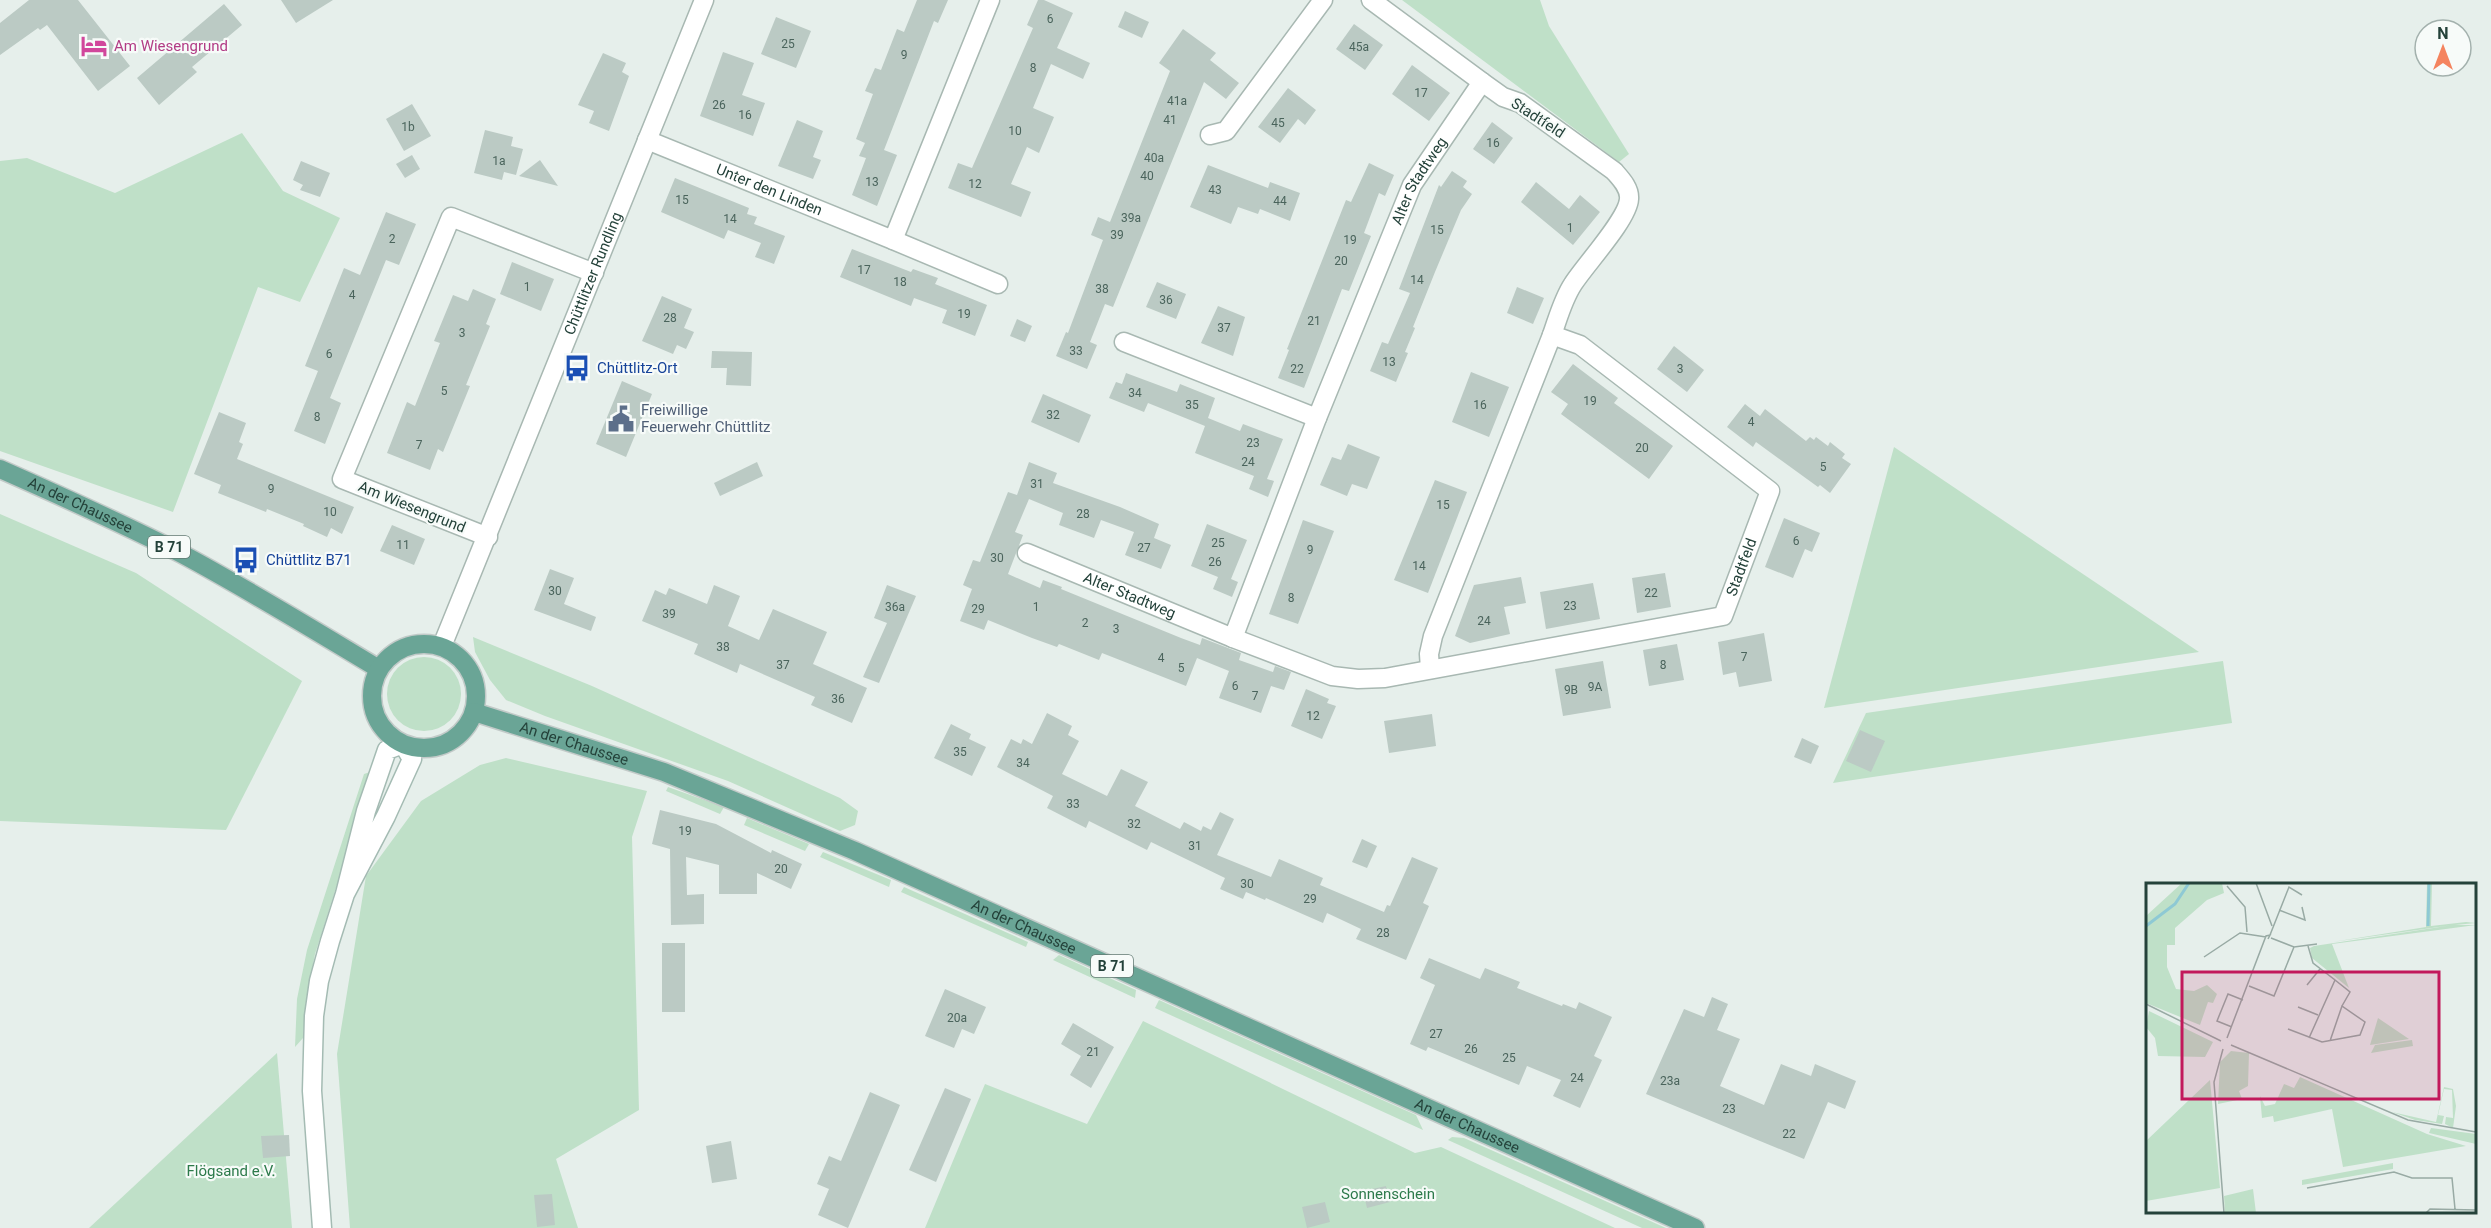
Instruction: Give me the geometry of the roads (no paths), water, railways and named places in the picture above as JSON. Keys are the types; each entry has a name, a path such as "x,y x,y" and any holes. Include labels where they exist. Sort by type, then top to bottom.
{"main road":[{"name":"An der Chaussee","path":"0,469 121,523 181,554 289,614 379,669"},
{"path":"423,643 442,646 463,660 471,671 477,698 474,712 459,735 447,743 434,748 419,748 403,744 386,732 374,711 372,688 379,669 392,654 406,646 423,643"},
{"name":"An der Chaussee","path":"474,712 664,772 855,851 1695,1228"}],"street":[{"name":"Chüttlitzer Rundling","path":"442,646 704,0"},
{"path":"892,240 990,0"},
{"path":"1210,135 1226,131 1323,0"},
{"path":"1371,0 1482,82"},
{"name":"Stadtfeld","path":"1430,669 1429,654 1433,636 1573,284 1622,217 1629,199 1624,183 1614,171 1520,103 1503,97 1482,82"},
{"name":"Alter Stadtweg","path":"1233,638 1317,418 1412,185 1482,82"},
{"name":"Unter den Linden","path":"647,140 998,284"},
{"name":"Am Wiesengrund","path":"488,537 342,479 451,217 594,273"},
{"name":"Stadtfeld","path":"1297,661 1332,676 1358,679 1385,678 1723,616 1770,491 1580,345 1552,335"},
{"path":"1124,342 1317,418"},
{"name":"Alter Stadtweg","path":"1028,554 1233,638 1297,661"},
{"path":"321,1228 312,1091 314,1016 319,981 345,894 366,811 387,750 403,744 412,759 386,816 345,894"}],"place":[{"name":"Am Wiesengrund","path":"94,46"},
{"name":"Chüttlitz-Ort","path":"577,368"},
{"name":"Freiwillige Feuerwehr Chüttlitz","path":"621,419"},
{"name":"Chüttlitz B71","path":"246,560"}],"park label":[{"name":"Flögsand e.V.","path":"231,1171"},
{"name":"Sonnenschein","path":"1388,1194"}]}
